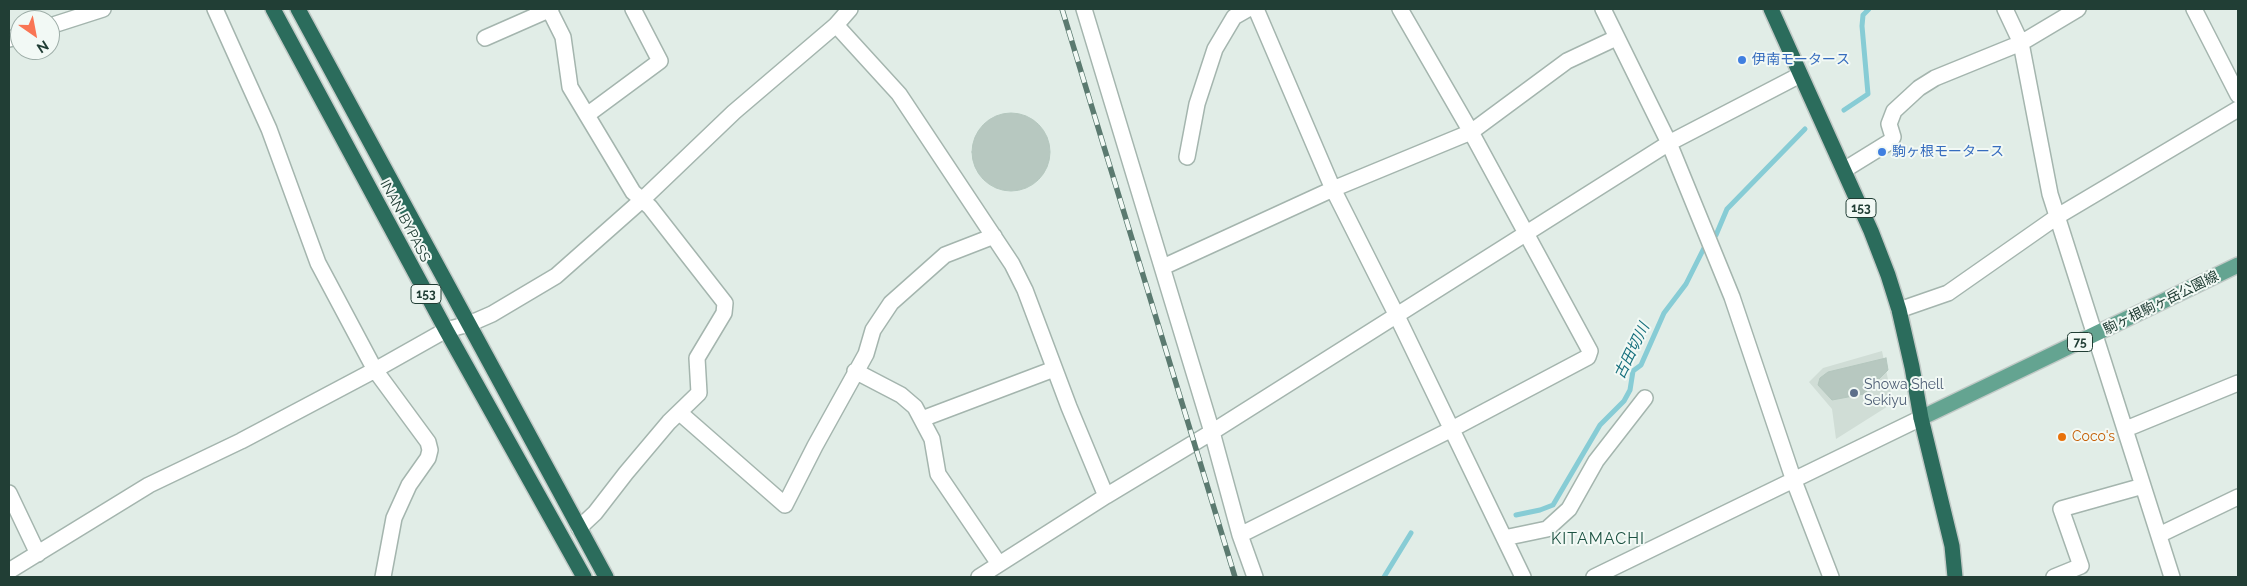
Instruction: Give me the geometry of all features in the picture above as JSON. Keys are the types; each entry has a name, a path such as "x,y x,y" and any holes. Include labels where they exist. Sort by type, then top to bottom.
{"highway":[{"name":"INAN BYPASS","path":"273,9 579,575"},
{"name":"INAN BYPASS","path":"298,9 606,577"},
{"name":"153","path":"1771,9 1871,231 1899,310 1921,418 1952,546 1955,577"}],"main road":[{"name":"駒ヶ根駒ヶ岳公園線","path":"1921,418 2238,265"}],"street":[{"path":"60,23 103,9"},
{"path":"215,9 269,129 318,263 375,370 428,442 430,450 428,458 408,485 394,518 382,577"},
{"path":"485,38 550,9 563,37 570,87 587,116 633,192 643,199 725,303 724,313 697,358 699,393 670,422 626,472 595,513 579,528"},
{"path":"587,116 660,61 633,9"},
{"path":"9,571 150,485 241,441 446,330 469,324 492,314 556,276 643,199 734,112 836,24 850,9"},
{"path":"1084,9 1212,432 1240,535 1255,577"},
{"path":"1187,158 1197,104 1215,49 1234,17 1248,9"},
{"path":"1256,9 1333,190 1396,314 1523,577"},
{"path":"1240,535 1452,430 1588,357 1590,351 1471,132 1400,9"},
{"path":"1602,9 1669,143 1732,297 1794,481 1831,577"},
{"path":"2005,9 2021,43 2048,185 2172,577"},
{"path":"1844,170 1891,141 1893,137 1889,124 1894,111 1919,88 1935,78 2021,43 2078,9"},
{"path":"2194,9 2238,95"},
{"path":"836,24 899,94 1012,264 1025,290 1054,369 1106,496"},
{"path":"1162,267 1333,190 1471,132 1567,61 1616,38"},
{"path":"979,577 1669,143 1800,74"},
{"path":"1899,310 1948,293 2058,216 2238,109"},
{"path":"680,413 786,505 855,371 866,354 873,330 891,303 946,255 994,236"},
{"path":"922,419 1054,369"},
{"path":"855,371 901,395 915,407 932,439 938,474 999,564"},
{"path":"2126,429 2238,383"},
{"path":"1504,538 1547,529 1569,509 1596,461 1645,398"},
{"path":"1594,577 1921,418"},
{"path":"2054,577 2081,566 2061,509 2144,486"},
{"path":"9,493 38,554"},
{"path":"2159,535 2238,497"}],"shaded area":[{"name":"Showa Shell Sekiyu","path":"1882,351 1893,403 1836,439 1832,409 1809,382 1823,368"}],"building":[{"path":"1003,113 1019,113 1033,119 1044,130 1050,144 1050,160 1044,174 1033,185 1019,191 1003,191 989,185 978,174 972,160 972,144 978,130 989,119"},
{"path":"1886,358 1888,370 1864,394 1832,400 1818,385 1820,378 1828,372"}],"waterway":[{"name":"古田切川","path":"1844,110 1868,94 1862,26 1863,15 1869,9"},
{"name":"古田切川","path":"1716,235 1727,209 1805,129"},
{"name":"古田切川","path":"1516,515 1553,505 1600,425 1624,401 1630,390 1633,371 1641,365 1664,313 1686,284 1704,248"},
{"name":"古田切川","path":"1384,577 1411,533"}],"railway":[{"path":"1062,9 1235,577"}],"place":[{"name":"伊南モータース","path":"1742,60"},
{"name":"駒ヶ根モータース","path":"1882,152"},
{"name":"Showa Shell Sekiyu","path":"1854,393"},
{"name":"Coco's","path":"2062,437"}],"district":[{"name":"KITAMACHI","path":"1598,539"}]}
